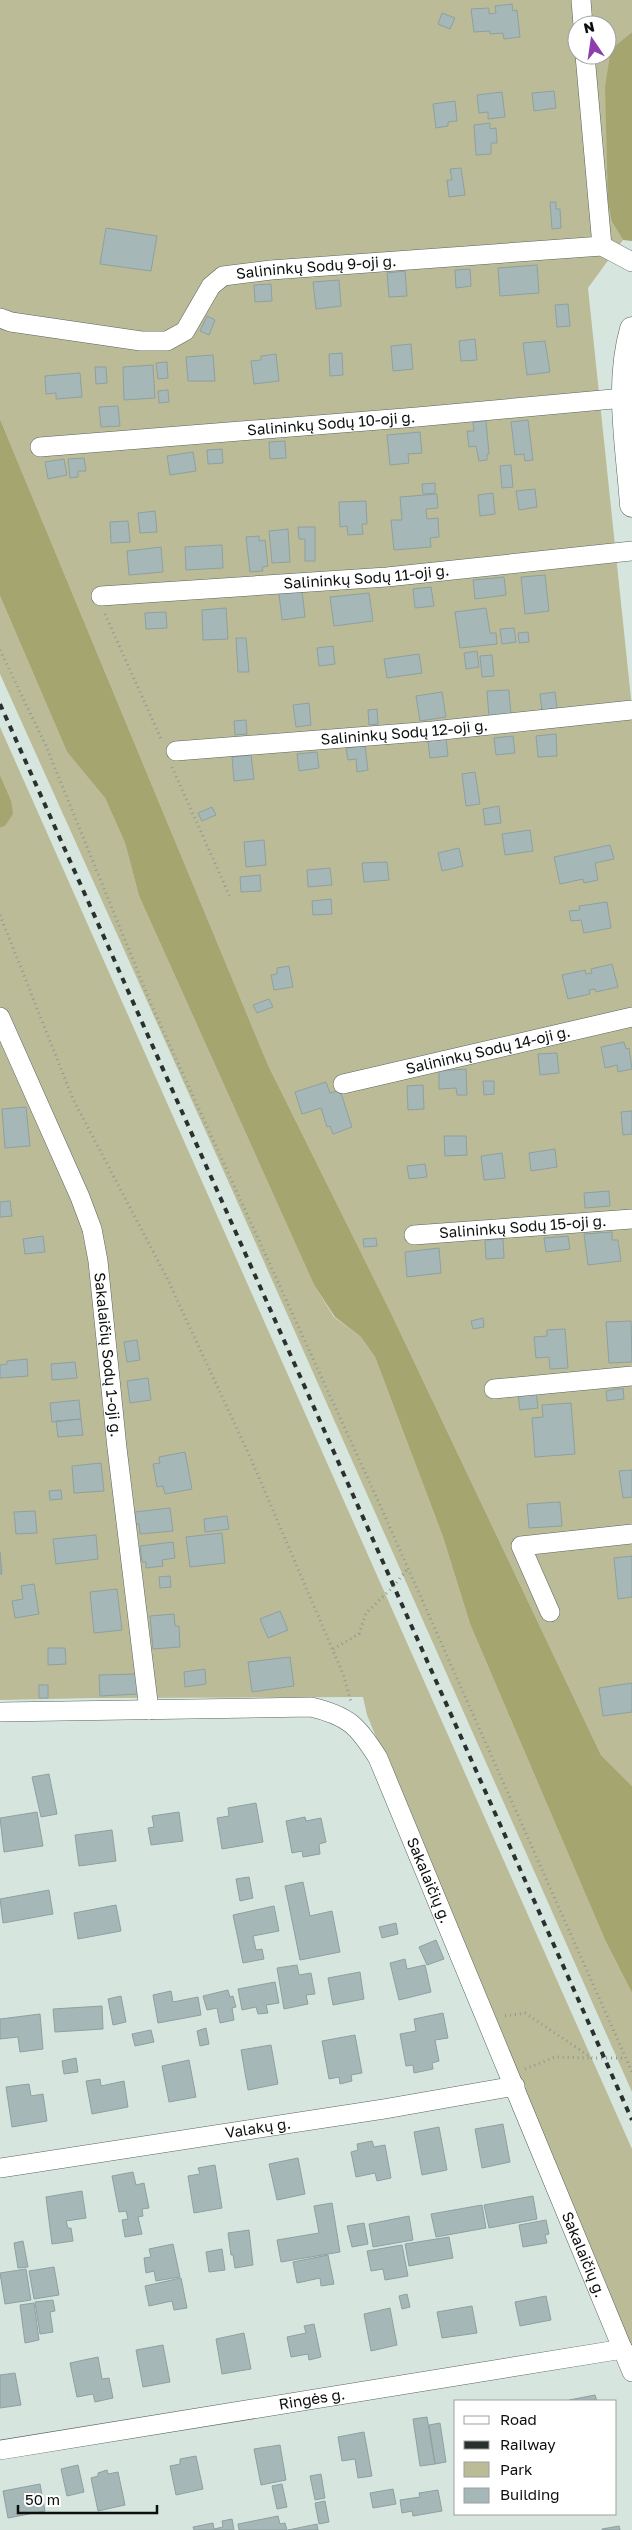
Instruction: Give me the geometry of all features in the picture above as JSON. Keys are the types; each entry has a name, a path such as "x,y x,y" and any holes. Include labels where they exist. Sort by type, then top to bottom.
{"main road":[{"path":"632,329 626,367 624,398 632,505"}],"street":[{"path":"581,0 582,15"},
{"path":"586,65 602,246 632,262"},
{"name":"Salininkų Sodų 9-oji g.","path":"0,318 11,322 141,341 167,340 185,331 211,286 223,276 271,270 602,246"},
{"name":"Salininkų Sodų 10-oji g.","path":"40,447 417,417 624,398"},
{"name":"Salininkų Sodų 11-oji g.","path":"101,596 387,578 632,551"},
{"name":"Salininkų Sodų 12-oji g.","path":"176,751 433,731 632,710"},
{"name":"Sakalaičių Sodų 1-oji g.","path":"0,1017 80,1197 92,1229 98,1260 117,1448 149,1710"},
{"name":"Salininkų Sodų 14-oji g.","path":"343,1084 632,1017"},
{"name":"Salininkų Sodų 15-oji g.","path":"414,1235 632,1219"},
{"path":"494,1389 632,1376"},
{"path":"550,1612 521,1546 632,1534"},
{"name":"Sakalaičių g.","path":"0,1712 311,1707 336,1713 347,1719 365,1737 378,1758 632,2372"},
{"name":"Valakų g.","path":"0,2168 384,2109 512,2080"},
{"name":"Ringės g.","path":"0,2450 623,2349"}],"path":[{"path":"0,650 46,746 151,1004 408,1568 632,2072"},
{"path":"0,915 73,1099 171,1287 251,1459 350,1692 351,1712 347,1719"},
{"path":"332,1649 359,1634 366,1613 394,1586 408,1568"},
{"path":"485,2018 525,2014 592,2058"},
{"path":"512,2080 555,2057 626,2058"}],"green space":[{"path":"0,0 632,0 632,32 617,44 617,15 567,15 567,65 611,65 612,222 623,240 588,288 632,708 632,1786 601,1755 390,1311 268,1065 0,419"},
{"path":"632,32 632,241 623,240 612,222 608,201 605,87 608,65 617,65 617,44"},
{"path":"0,419 268,1065 390,1311 601,1755 632,1786 632,1993 605,1940 470,1624 443,1537 375,1357 361,1337 335,1317 314,1285 139,896 125,843 105,798 67,752 0,596"},
{"path":"0,596 67,752 105,798 125,843 139,896 314,1285 334,1317 361,1337 375,1357 443,1537 470,1624 605,1940 632,1993 632,2092 233,1192 0,674"},
{"path":"0,727 632,2149 632,2358 367,1715 363,1697 0,1700 0,828 5,826 11,800 0,775"},
{"path":"0,775 11,800 13,814 5,826 0,828"}],"building":[{"path":"512,4 513,11 517,10 520,37 504,39 503,33 490,34 490,31 474,32 471,9 489,8 489,14 496,13 495,6"},
{"path":"442,13 455,18 450,29 438,24"},
{"path":"554,91 556,108 534,111 532,93"},
{"path":"502,92 505,117 488,119 488,112 479,113 477,95"},
{"path":"455,101 457,121 448,122 448,126 436,128 433,104"},
{"path":"490,123 490,129 496,128 497,143 491,143 491,154 476,155 474,125"},
{"path":"461,168 465,195 449,197 447,180 452,180 450,169"},
{"path":"550,202 556,202 556,209 560,209 561,228 552,229"},
{"path":"106,228 157,236 151,271 100,264"},
{"path":"537,265 539,293 500,296 498,268"},
{"path":"470,269 471,286 456,288 455,270"},
{"path":"405,271 407,296 389,297 387,273"},
{"path":"339,280 341,306 316,309 313,282"},
{"path":"271,284 272,301 255,302 254,285"},
{"path":"568,304 570,326 557,327 555,305"},
{"path":"207,316 215,320 209,335 200,331"},
{"path":"475,339 477,360 461,361 459,341"},
{"path":"545,341 550,372 527,375 523,343"},
{"path":"411,344 413,369 393,371 391,346"},
{"path":"342,353 343,375 330,376 329,354"},
{"path":"276,354 279,381 254,384 251,361 261,360 261,356"},
{"path":"213,355 215,381 188,381 186,357"},
{"path":"167,362 168,378 158,379 156,363"},
{"path":"153,365 155,398 124,400 123,367"},
{"path":"95,367 106,367 107,383 96,384"},
{"path":"80,373 82,397 56,399 56,393 46,394 45,376"},
{"path":"168,390 169,402 159,403 158,391"},
{"path":"118,406 120,426 101,427 99,407"},
{"path":"528,420 533,460 525,461 524,454 515,455 511,422"},
{"path":"486,421 489,454 487,454 487,460 479,461 476,446 469,447 467,431 474,431 473,422"},
{"path":"420,432 422,453 408,454 409,463 390,465 387,435"},
{"path":"285,441 286,458 270,459 269,442"},
{"path":"222,449 223,463 208,464 207,450"},
{"path":"193,452 196,471 170,475 167,456"},
{"path":"84,458 86,471 78,471 78,477 70,478 68,459"},
{"path":"64,459 67,475 48,479 45,462"},
{"path":"511,465 513,487 502,488 500,466"},
{"path":"435,483 435,493 423,494 422,484"},
{"path":"535,489 537,507 519,510 516,491"},
{"path":"493,493 495,514 480,516 478,495"},
{"path":"437,494 438,508 426,509 427,519 438,518 439,537 430,538 431,547 394,550 391,520 402,520 400,497"},
{"path":"366,501 367,524 362,524 363,534 348,535 347,526 340,527 339,502"},
{"path":"155,511 157,532 140,533 138,513"},
{"path":"128,521 130,542 111,543 110,522"},
{"path":"298,527 315,527 315,561 305,561 305,539 299,539"},
{"path":"288,529 290,562 272,563 269,531"},
{"path":"259,536 259,541 265,540 268,566 262,567 263,571 250,572 246,537"},
{"path":"222,545 223,568 186,570 185,547"},
{"path":"161,547 163,572 129,575 127,551"},
{"path":"545,575 549,611 525,614 521,577"},
{"path":"504,577 506,595 475,599 473,580"},
{"path":"431,587 434,606 415,608 413,589"},
{"path":"302,591 305,617 282,620 279,594"},
{"path":"369,593 373,621 334,626 330,597"},
{"path":"226,608 228,639 203,640 202,610"},
{"path":"486,608 490,633 496,633 497,644 460,648 455,612"},
{"path":"166,612 167,628 146,629 145,613"},
{"path":"514,628 516,642 502,644 500,629"},
{"path":"528,632 529,642 519,643 518,633"},
{"path":"236,638 246,638 249,672 238,672"},
{"path":"333,646 335,664 319,666 317,648"},
{"path":"477,651 479,667 466,669 464,653"},
{"path":"419,654 422,673 387,678 384,659"},
{"path":"492,655 494,676 482,677 480,656"},
{"path":"509,690 511,716 489,718 487,691"},
{"path":"442,692 446,717 420,721 416,696"},
{"path":"555,692 557,708 542,711 540,694"},
{"path":"309,703 311,725 296,727 293,705"},
{"path":"377,709 378,724 369,725 368,710"},
{"path":"246,720 247,734 235,735 234,721"},
{"path":"556,734 557,756 538,757 536,736"},
{"path":"513,736 515,753 496,755 494,738"},
{"path":"446,739 448,756 430,758 428,741"},
{"path":"365,746 368,770 357,772 356,759 348,760 346,748"},
{"path":"317,752 319,768 299,771 297,754"},
{"path":"251,755 254,779 234,781 232,757"},
{"path":"475,772 480,804 466,806 462,774"},
{"path":"499,806 501,823 485,825 483,809"},
{"path":"212,807 216,815 202,821 198,813"},
{"path":"530,830 533,851 505,855 502,834"},
{"path":"264,840 266,865 246,867 244,842"},
{"path":"610,845 614,859 595,863 598,880 584,883 583,879 560,884 554,857"},
{"path":"459,848 463,866 442,871 438,853"},
{"path":"387,862 389,880 364,882 362,863"},
{"path":"330,868 332,885 308,887 307,870"},
{"path":"260,875 261,891 241,892 240,877"},
{"path":"331,899 332,914 313,915 312,901"},
{"path":"607,902 611,928 584,933 581,920 571,921 569,911 580,910 579,906"},
{"path":"612,964 618,987 596,992 595,989 589,990 590,994 568,999 562,975 585,970 586,974 592,973 591,969"},
{"path":"289,966 293,987 274,990 271,975 277,974 277,968"},
{"path":"269,999 273,1007 257,1013 253,1005"},
{"path":"624,1042 626,1049 629,1048 632,1069 618,1072 617,1065 605,1068 601,1047"},
{"path":"557,1053 559,1073 540,1075 538,1054"},
{"path":"466,1069 467,1095 457,1095 456,1088 439,1089 439,1071"},
{"path":"483,1081 494,1081 494,1094 484,1095"},
{"path":"326,1082 330,1093 340,1090 352,1127 333,1134 330,1126 327,1127 321,1108 302,1114 295,1092"},
{"path":"423,1085 424,1109 408,1110 407,1086"},
{"path":"26,1107 30,1146 5,1148 2,1109"},
{"path":"632,1111 632,1134 623,1135 621,1112"},
{"path":"444,1136 466,1136 467,1155 445,1156"},
{"path":"555,1149 557,1167 531,1171 529,1153"},
{"path":"502,1153 505,1178 484,1180 481,1156"},
{"path":"425,1164 427,1177 409,1179 407,1166"},
{"path":"609,1191 610,1206 585,1208 584,1193"},
{"path":"10,1201 12,1216 0,1217 0,1202"},
{"path":"612,1232 612,1240 618,1240 621,1261 588,1265 584,1234"},
{"path":"43,1236 45,1252 25,1254 23,1239"},
{"path":"568,1236 570,1249 546,1252 544,1238"},
{"path":"376,1238 377,1246 364,1247 363,1239"},
{"path":"503,1239 504,1258 486,1259 485,1240"},
{"path":"439,1248 441,1273 407,1277 405,1252"},
{"path":"483,1318 484,1327 473,1329 471,1321"},
{"path":"631,1321 632,1362 609,1363 606,1322"},
{"path":"565,1329 568,1368 550,1369 549,1357 536,1358 534,1337 547,1336 547,1330"},
{"path":"137,1340 140,1360 127,1362 124,1342"},
{"path":"27,1359 28,1376 0,1378 0,1365 7,1364 7,1361"},
{"path":"75,1362 77,1378 52,1380 51,1364"},
{"path":"148,1378 151,1400 130,1403 127,1381"},
{"path":"623,1388 624,1399 607,1401 606,1391"},
{"path":"536,1391 538,1408 520,1410 518,1393"},
{"path":"79,1400 81,1419 52,1422 50,1403"},
{"path":"571,1403 575,1454 535,1457 532,1418 543,1417 542,1405"},
{"path":"81,1419 83,1435 58,1437 56,1421"},
{"path":"185,1452 192,1489 165,1494 163,1486 157,1487 153,1464 160,1463 159,1457"},
{"path":"101,1463 104,1491 74,1493 72,1466"},
{"path":"632,1470 632,1497 623,1498 619,1471"},
{"path":"61,1490 62,1499 50,1500 49,1491"},
{"path":"560,1502 562,1526 529,1528 527,1504"},
{"path":"170,1508 173,1531 140,1534 139,1524 136,1524 135,1512"},
{"path":"35,1511 37,1533 16,1534 14,1512"},
{"path":"227,1516 229,1529 205,1532 204,1519"},
{"path":"222,1533 225,1563 190,1567 186,1537"},
{"path":"96,1535 98,1559 56,1564 53,1539"},
{"path":"173,1542 175,1558 162,1560 163,1566 146,1568 146,1562 142,1562 140,1546"},
{"path":"0,1552 2,1574 0,1574"},
{"path":"632,1556 632,1597 618,1599 614,1558"},
{"path":"170,1576 171,1587 160,1588 159,1577"},
{"path":"34,1584 39,1614 15,1618 12,1601 23,1599 21,1586"},
{"path":"117,1589 122,1630 94,1633 90,1592"},
{"path":"280,1611 288,1630 268,1638 260,1619"},
{"path":"174,1614 175,1626 179,1626 180,1647 153,1649 150,1616"},
{"path":"48,1648 65,1648 66,1664 48,1665"},
{"path":"290,1657 294,1686 252,1692 248,1662"},
{"path":"205,1669 206,1684 185,1687 184,1672"},
{"path":"137,1674 138,1694 100,1696 99,1675"},
{"path":"632,1683 632,1712 603,1716 599,1688"},
{"path":"39,1685 48,1685 48,1698 39,1698"},
{"path":"49,1774 57,1814 41,1817 32,1777"},
{"path":"256,1803 263,1842 222,1849 217,1818 229,1816 228,1808"},
{"path":"37,1812 43,1846 4,1852 0,1818"},
{"path":"179,1812 183,1841 151,1845 148,1828 154,1827 152,1816"},
{"path":"305,1817 306,1821 321,1818 326,1842 319,1844 320,1854 303,1857 302,1851 292,1853 286,1821"},
{"path":"112,1830 116,1861 79,1866 75,1835"},
{"path":"249,1877 253,1898 240,1901 236,1879"},
{"path":"303,1882 310,1916 332,1911 340,1952 300,1960 285,1886"},
{"path":"49,1890 53,1914 3,1923 0,1899"},
{"path":"116,1905 121,1931 78,1939 74,1913"},
{"path":"274,1906 279,1931 253,1936 256,1950 262,1949 264,1959 243,1963 233,1915"},
{"path":"396,1923 398,1934 382,1938 379,1927"},
{"path":"436,1940 444,1959 427,1965 419,1947"},
{"path":"405,1959 407,1969 425,1965 431,1992 399,2000 390,1963"},
{"path":"297,1965 299,1975 311,1973 315,1994 306,1995 308,2004 284,2009 277,1968"},
{"path":"360,1972 364,1999 333,2005 328,1978"},
{"path":"275,1982 279,2003 266,2005 268,2013 258,2014 256,2007 242,2010 238,1989"},
{"path":"228,1990 230,1997 233,1996 236,2007 232,2008 234,2020 220,2023 217,2008 207,2010 203,1996"},
{"path":"171,1991 173,2002 198,1997 201,2015 158,2023 153,1995"},
{"path":"121,1996 126,2022 113,2025 108,1999"},
{"path":"102,2006 103,2029 55,2032 53,2009"},
{"path":"443,2013 448,2038 435,2040 439,2061 432,2063 433,2069 414,2073 413,2065 406,2066 400,2034 416,2031 414,2019"},
{"path":"40,2014 43,2049 20,2052 18,2037 0,2039 0,2019"},
{"path":"206,2028 209,2044 200,2046 197,2031"},
{"path":"151,2030 154,2042 135,2046 132,2034"},
{"path":"355,2035 362,2073 351,2075 352,2081 340,2084 339,2077 329,2079 322,2041"},
{"path":"271,2045 278,2084 248,2090 241,2050"},
{"path":"76,2058 78,2072 64,2074 62,2061"},
{"path":"189,2060 196,2097 169,2102 162,2066"},
{"path":"100,2079 101,2086 124,2081 128,2107 92,2114 86,2081"},
{"path":"29,2084 31,2096 43,2094 47,2121 12,2127 6,2087"},
{"path":"503,2124 510,2162 482,2168 475,2129"},
{"path":"439,2127 447,2170 422,2175 414,2132"},
{"path":"372,2141 374,2147 385,2145 391,2178 377,2181 375,2173 356,2177 351,2152 358,2150 357,2144"},
{"path":"298,2158 305,2194 277,2200 269,2164"},
{"path":"215,2165 222,2208 194,2213 188,2176 200,2174 198,2168"},
{"path":"133,2172 136,2185 144,2183 149,2208 142,2209 143,2216 138,2217 142,2234 125,2237 122,2220 128,2219 126,2211 119,2212 112,2176"},
{"path":"82,2191 86,2218 66,2221 68,2228 71,2228 73,2241 52,2244 46,2197"},
{"path":"533,2196 537,2219 489,2228 484,2205"},
{"path":"332,2203 340,2252 281,2262 277,2240 319,2233 314,2206"},
{"path":"482,2205 486,2228 436,2237 431,2214"},
{"path":"409,2216 413,2240 373,2247 369,2224"},
{"path":"546,2220 549,2234 545,2235 547,2243 523,2247 519,2225"},
{"path":"364,2223 368,2244 352,2247 347,2226"},
{"path":"249,2230 253,2265 235,2268 228,2233"},
{"path":"449,2237 453,2258 409,2266 405,2244"},
{"path":"23,2241 28,2267 18,2268 14,2243"},
{"path":"173,2244 180,2277 156,2281 154,2271 146,2273 144,2258 151,2257 149,2249"},
{"path":"402,2245 408,2276 385,2280 383,2269 371,2271 367,2251"},
{"path":"222,2249 225,2270 209,2272 206,2252"},
{"path":"328,2255 334,2284 321,2286 320,2278 297,2283 293,2262"},
{"path":"54,2267 59,2295 34,2299 29,2271"},
{"path":"26,2269 31,2300 5,2304 0,2273"},
{"path":"181,2278 187,2308 174,2310 172,2301 149,2306 145,2286"},
{"path":"407,2294 410,2307 402,2309 399,2296"},
{"path":"546,2296 551,2320 520,2326 515,2302"},
{"path":"53,2300 55,2311 50,2312 53,2332 40,2334 35,2302"},
{"path":"34,2303 39,2340 25,2343 20,2305"},
{"path":"472,2306 477,2333 442,2338 437,2312"},
{"path":"390,2308 397,2345 371,2351 364,2314"},
{"path":"314,2324 321,2357 309,2360 308,2354 291,2357 287,2337 306,2333 304,2326"},
{"path":"244,2333 251,2369 222,2374 216,2339"},
{"path":"163,2345 170,2382 143,2387 136,2350"},
{"path":"98,2357 102,2379 109,2378 113,2398 95,2402 93,2394 77,2397 70,2363"},
{"path":"15,2373 21,2405 0,2408 0,2375"},
{"path":"595,2395 597,2400 569,2400"},
{"path":"427,2417 435,2464 420,2466 413,2419"},
{"path":"440,2423 446,2462 435,2464 429,2425"},
{"path":"364,2432 372,2476 358,2478 355,2459 342,2461 338,2437"},
{"path":"280,2445 286,2480 261,2485 254,2449"},
{"path":"196,2456 203,2489 176,2495 170,2466 180,2464 180,2459"},
{"path":"78,2465 84,2492 67,2496 61,2469"},
{"path":"107,2470 108,2474 118,2472 125,2505 98,2511 91,2478"},
{"path":"321,2474 325,2498 315,2500 310,2476"},
{"path":"40,2484 45,2511 8,2518 3,2491"},
{"path":"282,2484 287,2507 277,2509 272,2486"},
{"path":"393,2489 396,2504 373,2508 370,2493"},
{"path":"438,2490 442,2511 413,2516 412,2511 402,2513 400,2500 420,2497 419,2493"},
{"path":"325,2501 329,2522 319,2524 315,2503"},
{"path":"278,2516 280,2524 285,2523 287,2530 239,2530 238,2524"},
{"path":"232,2519 234,2530 194,2530 193,2527 213,2523 214,2529 223,2527 222,2521"},
{"path":"317,2524 318,2530 288,2530"},
{"path":"619,2526 620,2530 602,2530 602,2529"}],"railway":[{"path":"0,704 632,2120"}]}
